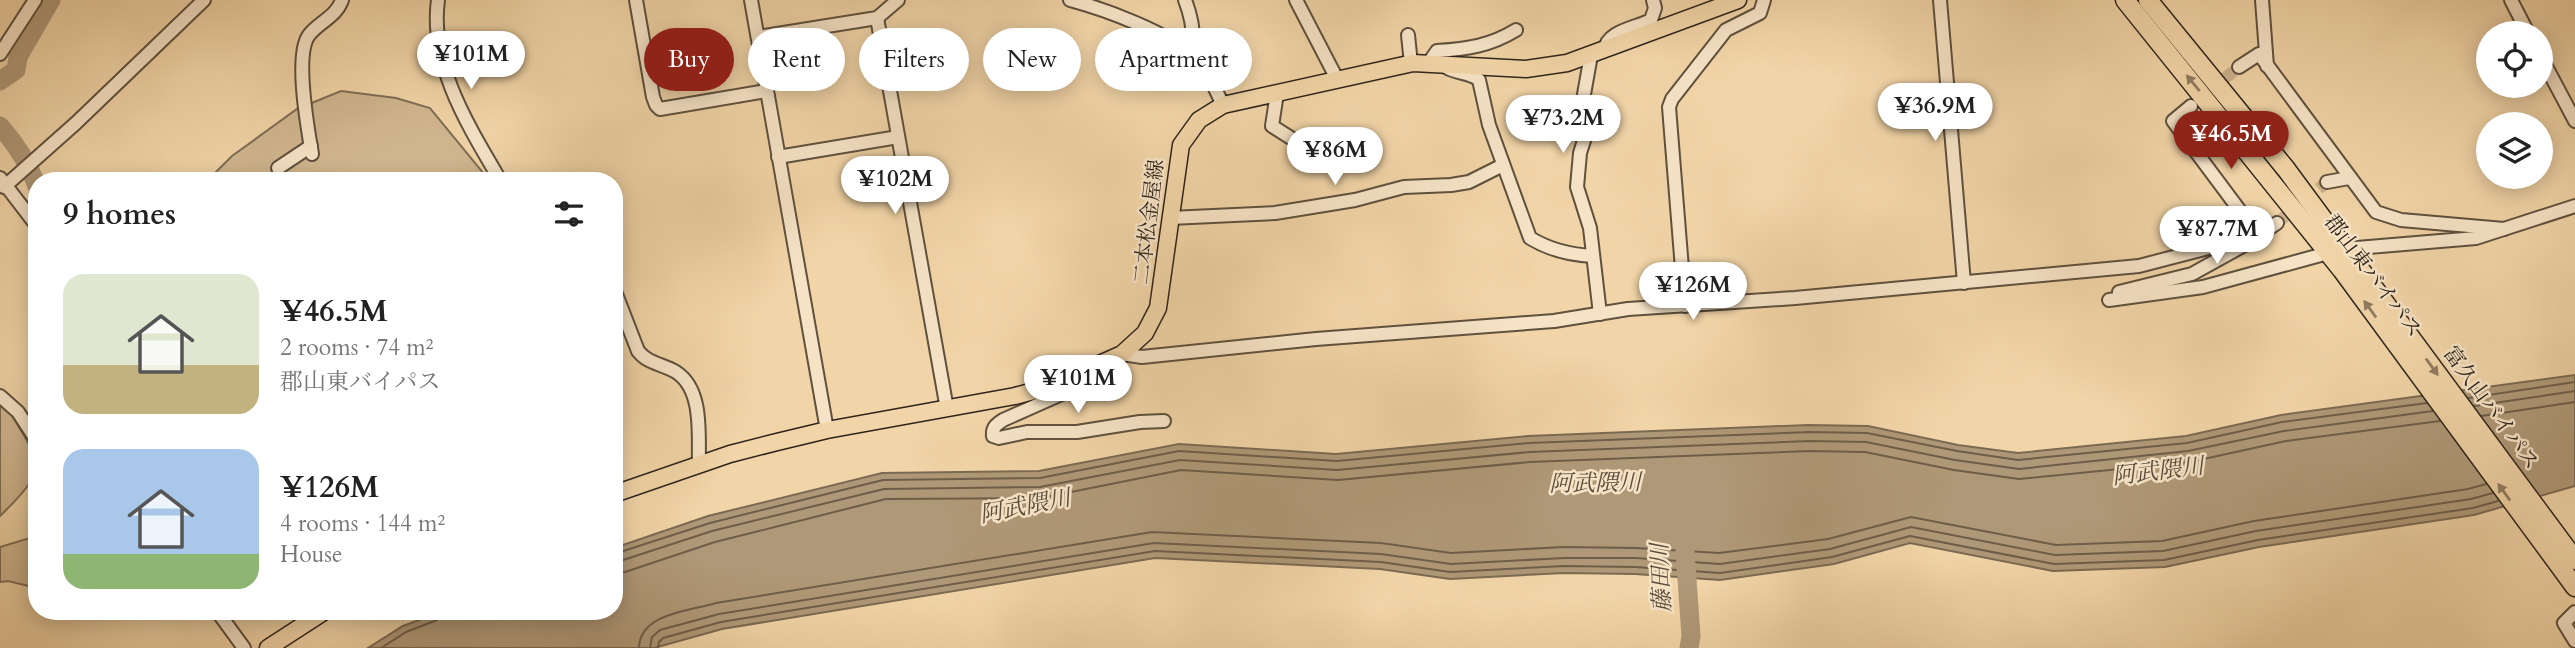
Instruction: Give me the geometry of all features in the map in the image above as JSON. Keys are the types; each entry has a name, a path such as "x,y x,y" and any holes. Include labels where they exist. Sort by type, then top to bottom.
{"highway":[{"name":"郡山東バイパス","path":"2125,0 2336,251"},
{"name":"郡山東バイパス","path":"2148,0 2232,101 2336,251 2342,270 2554,545 2575,587"},
{"name":"富久山バイパス","path":"2336,251 2362,272 2554,545 2575,560"}],"main road":[{"name":"二本松金屋線","path":"623,491 730,454 827,430 1015,396 1063,382 1122,354 1145,333 1158,308 1181,145 1199,120 1223,105 1411,64 1526,69 1567,63 1738,0"},
{"path":"268,648 312,620"}],"street":[{"path":"0,54 35,0"},
{"path":"28,215 2,182 76,123 204,0"},
{"path":"278,168 311,150 303,90 305,42 309,35 335,12 342,0"},
{"path":"438,0 437,26 443,59 470,129 495,172"},
{"path":"636,0 653,97 660,109 766,92 827,430"},
{"path":"751,0 756,28"},
{"path":"814,28 877,18 898,0"},
{"path":"1070,0 1099,5 1143,28"},
{"path":"1185,0 1192,28"},
{"path":"1296,0 1337,79"},
{"path":"1600,314 1590,228 1577,187 1580,153 1587,131 1583,100 1598,52 1613,36 1651,20 1655,8 1653,0"},
{"path":"1685,306 1669,107 1672,99 1720,36 1734,25 1760,13 1764,0"},
{"path":"1940,0 1964,283"},
{"path":"2262,0 2267,67"},
{"path":"2511,0 2522,21"},
{"path":"877,18 947,409"},
{"path":"1516,30 1499,41 1470,50 1437,51 1436,64 1479,80 1489,125 1530,238 1568,254 1593,256"},
{"path":"1408,35 1411,64"},
{"path":"2239,67 2259,54 2376,212 2401,220 2504,229"},
{"path":"2553,80 2575,121"},
{"path":"1216,91 1223,105"},
{"path":"1277,93 1272,127 1294,140 1314,165"},
{"path":"2190,106 2173,121 2258,235"},
{"path":"778,157 898,137"},
{"path":"1170,218 1275,213 1355,200 1404,187 1451,186 1469,182 1503,165"},
{"path":"2327,183 2349,178"},
{"path":"2277,223 2192,275 2115,293 2109,300 2203,287 2336,251 2476,238 2575,206"},
{"path":"1122,354 1142,357 1316,339 1553,321 1628,309 1964,283 2139,266 2258,235"},
{"path":"623,312 643,358 678,373 689,387 698,413 699,464"},
{"path":"1063,382 1066,392 1003,420 996,425 993,436 999,438 1027,432 1077,432 1164,421"},
{"path":"0,396 18,412 28,427"},
{"path":"2575,612 2564,623 2575,641"},
{"path":"224,620 244,648"}],"shaded area":[{"path":"341,91 396,98 430,108 482,172 216,172 232,156 297,109"},
{"path":"0,405 12,415 28,443 28,485 0,516"},
{"path":"28,539 28,586 0,582 0,547"}],"water":[{"name":"阿武隈川","path":"2575,375 2575,486 2474,515 2259,547 2165,567 2053,571 1910,543 1834,564 1720,580 1635,574 1564,573 1450,579 1380,569 1155,558 722,629 654,648 368,648 403,626 419,620 623,620 623,545 708,516 882,473 1039,471 1179,444 1336,454 1528,436 1808,425 1868,426 1958,445 2018,453 2186,436 2281,415"}],"waterway":[{"path":"0,81 16,70 18,57 51,0"},
{"path":"0,126 31,172"},
{"name":"藤田川","path":"1685,551 1691,636 1689,648"}],"tunnel":[{"path":"2196,101 2239,67"},
{"path":"2277,223 2327,182"}]}
